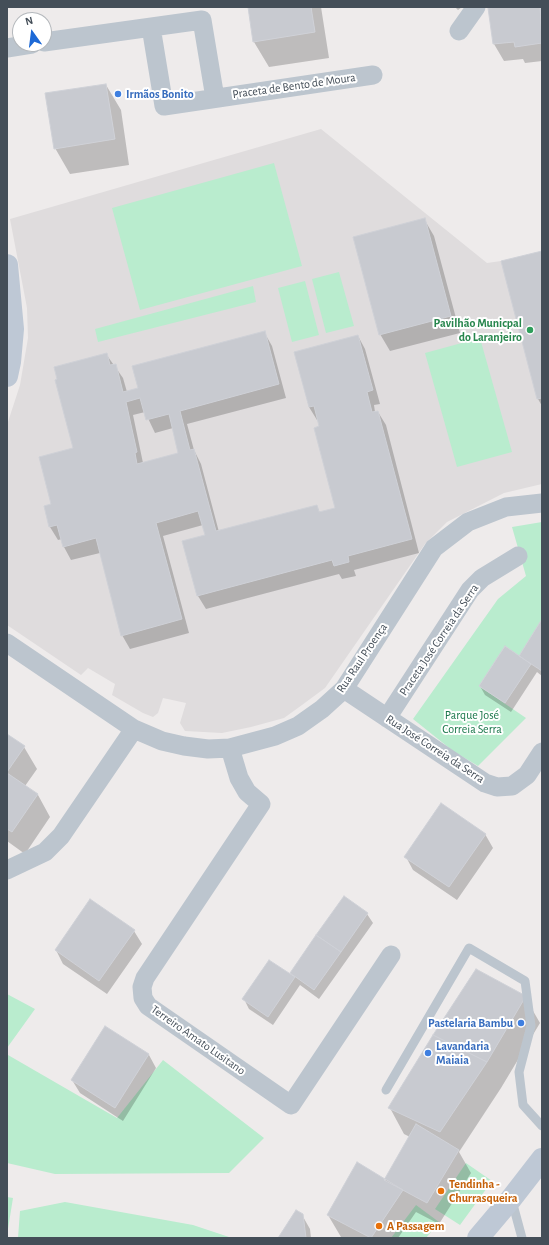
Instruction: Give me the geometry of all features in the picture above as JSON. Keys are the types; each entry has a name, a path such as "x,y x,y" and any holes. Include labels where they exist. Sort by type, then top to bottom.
{"main road":[{"path":"7,265 13,329 10,362 7,376"},
{"path":"478,1238 511,1199 542,1158"}],"street":[{"path":"459,31 476,7"},
{"path":"52,41 202,20 215,98"},
{"name":"Praceta de Bento de Moura","path":"151,27 164,106 373,75"},
{"name":"Rua Raul Proença","path":"7,643 134,730 162,741 184,746 208,749 230,748 275,736 298,726 322,709 344,688 434,548 468,522 506,507 542,503"},
{"name":"Praceta José Correia da Serra","path":"387,718 470,590 494,569 518,556"},
{"name":"Rua José Correia da Serra","path":"344,688 485,783 497,787 512,786 527,775 542,752"},
{"path":"7,870 45,852 61,836 134,730"},
{"name":"Terreiro Amato Lusitano","path":"230,748 239,778 247,792 261,804 145,978 142,987 143,998 148,1006 291,1105 391,955"}],"lane":[{"path":"386,1090 469,948 525,981 531,1026 519,1072 522,1098 523,1105 542,1126"},
{"path":"511,1199 522,1238"}],"shaded area":[{"path":"321,129 487,263 542,251 542,484 504,493 447,522 425,544 325,688 284,718 222,733 185,731 180,723 186,703 163,698 158,713 153,717 143,713 112,695 115,684 88,668 81,675 7,625 7,425 20,385 28,338 27,308 10,219"}],"green space":[{"path":"274,163 302,266 140,310 112,208"},
{"path":"339,272 354,326 326,333 312,279"},
{"path":"305,281 319,335 292,342 278,288"},
{"path":"253,286 256,302 98,342 95,329"},
{"path":"480,338 512,452 457,467 425,353"},
{"name":"Parque José Correia Serra","path":"542,522 542,619 519,656 505,646 479,686 526,718 478,766 453,751 413,719 498,599 526,576 512,527"},
{"path":"7,994 35,1009 7,1048"},
{"path":"8,1055 117,1118 163,1060 264,1138 229,1173 55,1174 7,1163"},
{"path":"466,1163 492,1181 460,1225 435,1209"},
{"path":"7,1197 13,1198 7,1235"},
{"path":"65,1202 193,1225 232,1238 18,1238 20,1211"},
{"path":"416,1205 439,1222 426,1238 391,1238"}],"building":[{"path":"248,7 311,7 315,32 253,42"},
{"path":"540,7 542,43 515,47 514,42 493,44 488,8"},
{"path":"540,7 542,7 542,22"},
{"path":"106,84 115,139 54,149 45,93"},
{"path":"425,218 451,316 379,335 353,237"},
{"name":"Pavilhão Municpal do Laranjeiro","path":"542,251 542,398 537,399 501,261"},
{"path":"265,331 279,384 180,411 190,450 194,449 216,531 317,505 319,512 335,508 314,428 319,426 314,406 309,407 294,352 358,335 373,390 367,392 372,412 378,411 412,539 348,556 349,562 334,566 332,560 197,596 182,541 205,535 198,511 156,523 182,619 121,636 96,538 63,547 57,525 49,527 44,506 51,504 39,457 73,448 55,380 57,379 54,367 107,353 110,365 116,364 123,392 138,388 132,366","holes":["140,398 146,420 169,414 178,453 137,464 135,453 137,452 126,402"]},
{"path":"542,619 542,671 519,656"},
{"path":"505,646 531,664 505,703 479,686"},
{"path":"7,734 25,746 7,772"},
{"path":"7,773 38,794 12,832 7,829"},
{"path":"441,803 486,834 449,887 404,857"},
{"path":"344,896 368,913 341,952 316,935"},
{"path":"90,899 135,930 99,981 55,950"},
{"path":"316,935 341,952 314,990 290,973"},
{"path":"269,960 295,977 268,1017 242,999"},
{"path":"476,969 526,996 487,1062 433,1035"},
{"path":"105,1026 149,1054 115,1108 71,1080"},
{"path":"433,1035 487,1062 440,1132 388,1108"},
{"path":"416,1124 459,1150 427,1203 384,1180"},
{"path":"357,1162 403,1190 371,1238 327,1215"},
{"path":"296,1210 303,1214 306,1238 278,1238"}],"place":[{"name":"Irmãos Bonito","path":"118,94"},
{"name":"Pavilhão Municpal do Laranjeiro","path":"530,330"},
{"name":"Pastelaria Bambu","path":"521,1023"},
{"name":"Lavandaria Maiaia","path":"428,1053"},
{"name":"Tendinha - Churrasqueira","path":"441,1191"},
{"name":"A Passagem","path":"379,1226"}]}
